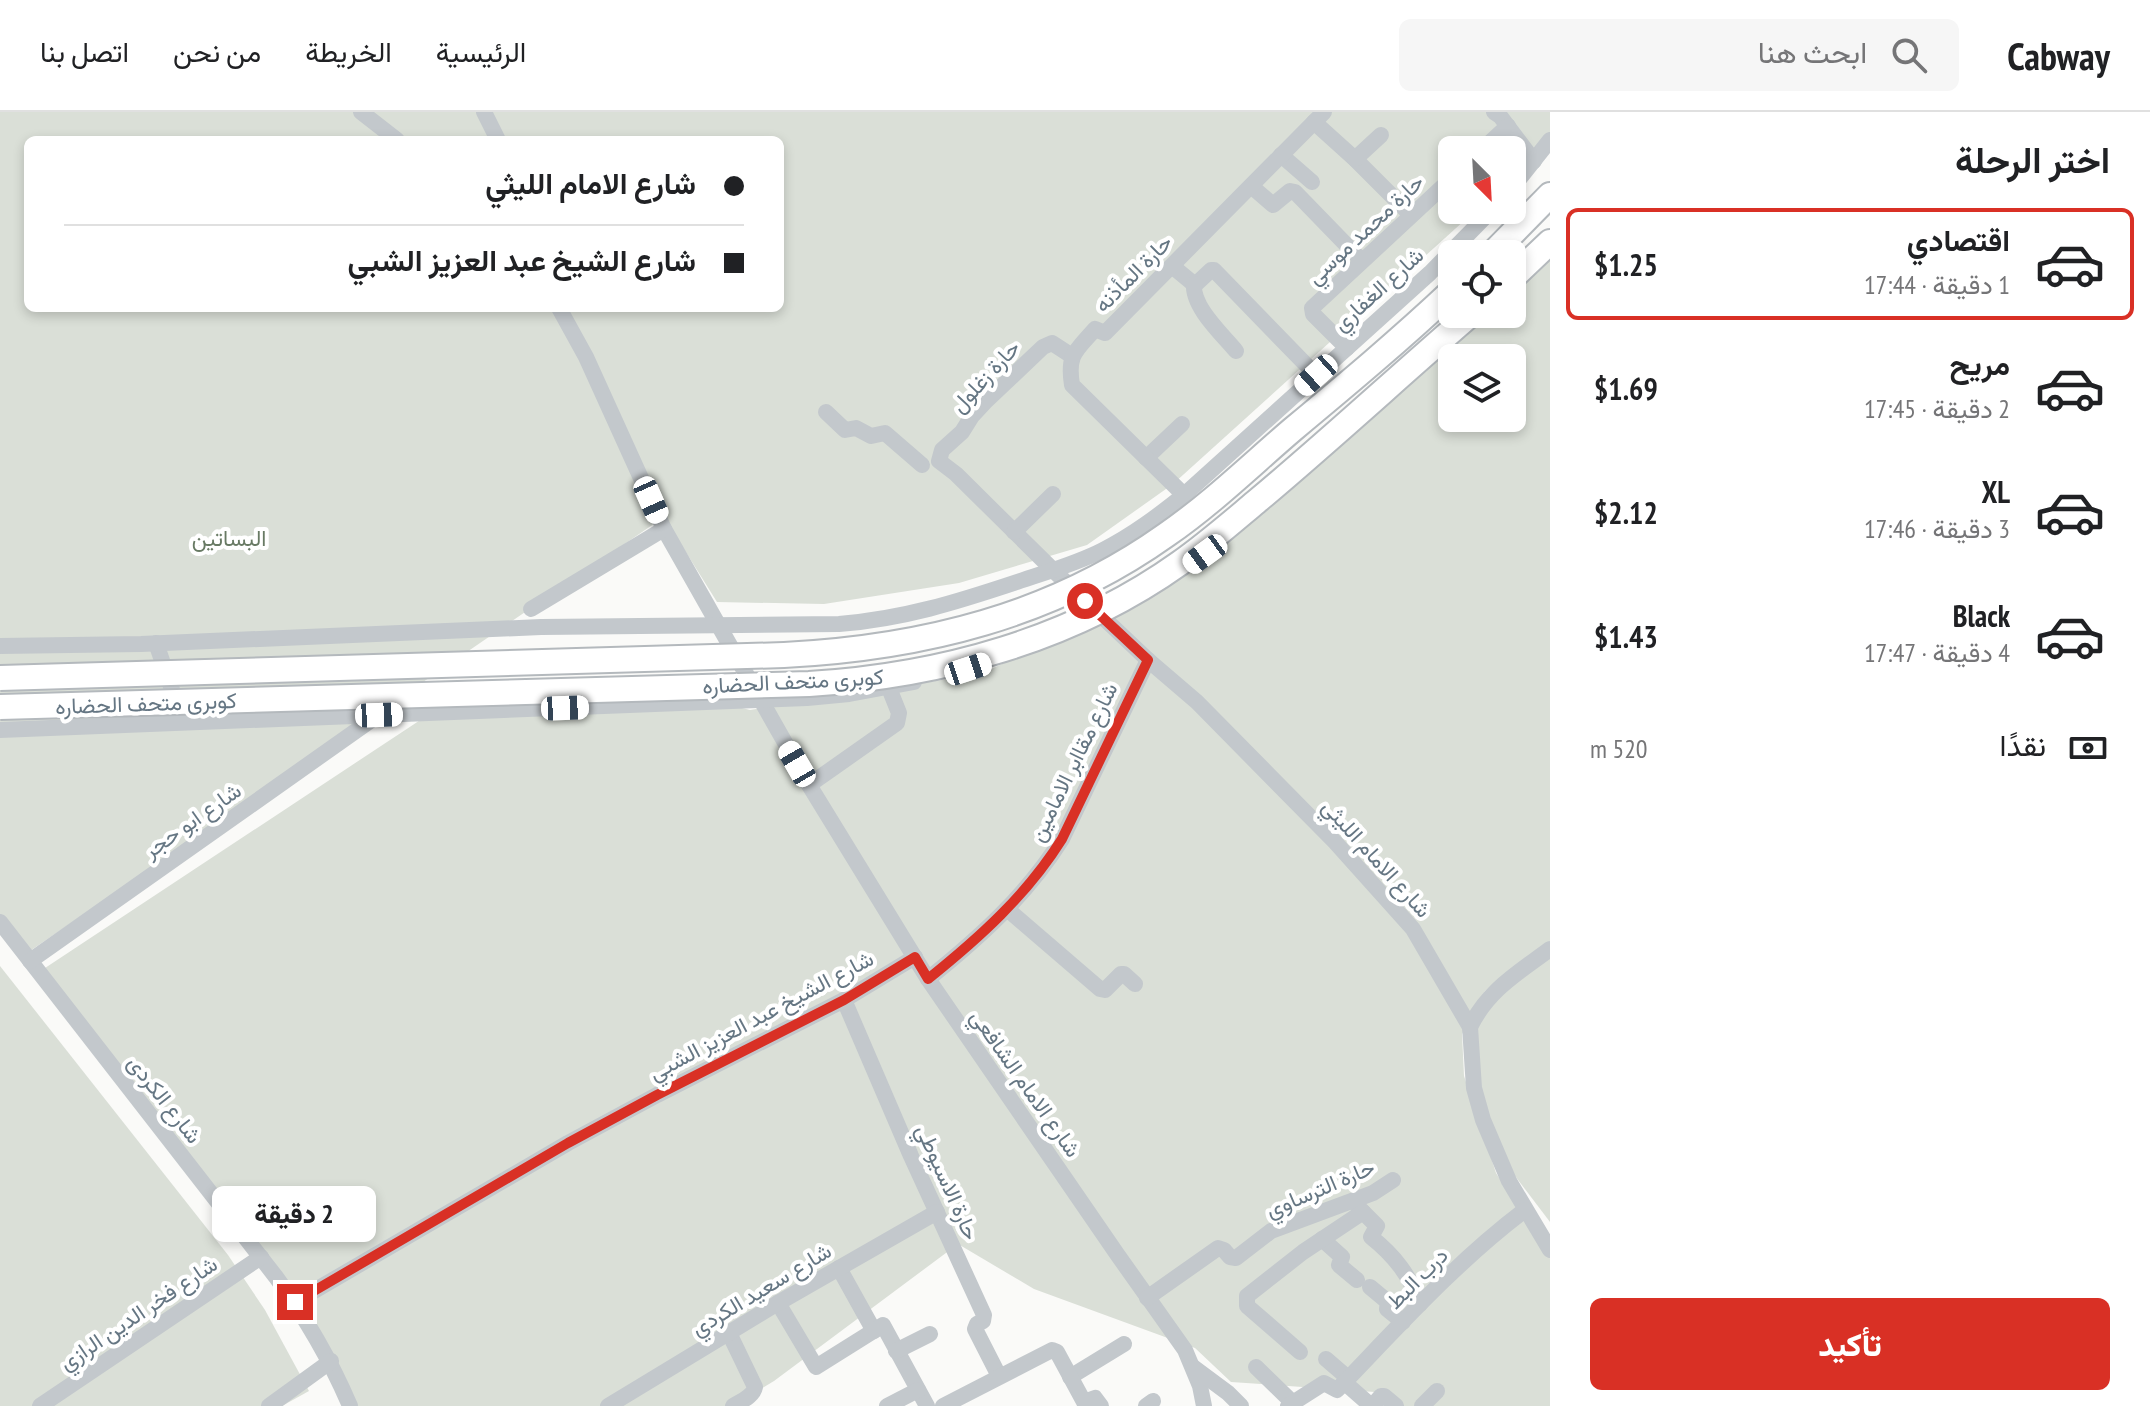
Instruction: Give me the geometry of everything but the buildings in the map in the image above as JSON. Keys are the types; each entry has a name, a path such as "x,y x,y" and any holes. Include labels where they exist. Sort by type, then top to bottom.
{"highway":[{"path":"1506,240 1550,195"},
{"path":"1526,267 1550,244"},
{"name":"كوبرى متحف الحضاره","path":"0,678 810,654 893,645 963,630 1066,593 1099,577 1166,535 1230,484 1438,303"},
{"name":"كوبرى متحف الحضاره","path":"0,707 809,684 881,677 951,664 1054,631 1119,600 1179,564 1298,467 1455,328"}],"street":[{"path":"361,112 392,136"},
{"path":"484,112 496,136"},
{"path":"1319,117 1355,159 1411,215"},
{"name":"حارة المأذنه","path":"1072,356 1095,329 1105,333 1319,117"},
{"path":"1490,136 1501,118 1534,161"},
{"path":"1355,159 1381,135"},
{"path":"1526,171 1550,140"},
{"path":"1281,155 1312,182"},
{"path":"1251,186 1273,205 1290,191 1295,192 1362,261"},
{"name":"حارة محمد موسي","path":"1347,348 1313,314 1312,308 1438,191"},
{"name":"شارع الغفاري","path":"0,646 541,627 839,624 875,621 943,607 1053,570 1105,549 1137,531 1184,495 1430,273 1478,224"},
{"path":"1172,266 1194,284"},
{"path":"1236,351 1199,306 1193,292 1194,284 1211,270 1316,375"},
{"name":"شارع الامام الشافعي","path":"561,312 580,344 664,529 809,785 928,979 1185,1350 1204,1406"},
{"path":"0,730 807,698 889,688 929,679 1007,656 1101,616 1162,583 1219,544 1465,328"},
{"name":"حارة زغلول","path":"924,466 962,432 972,416 1043,347 1052,343 1072,356"},
{"path":"1072,356 1072,385 1184,495"},
{"path":"826,412 845,430 856,428 871,436 885,433 924,466 956,474 1053,570"},
{"path":"1146,458 1182,424"},
{"path":"1014,532 1053,494"},
{"path":"531,609 664,529"},
{"name":"شارع الامام الليثي","path":"1053,570 1197,702 1335,842 1413,929 1470,1027 1474,1088 1483,1120 1509,1181 1550,1250"},
{"path":"149,643 183,723"},
{"path":"149,643 164,724"},
{"name":"شارع مقاابر الامامين","path":"928,979 978,939 1047,864 1148,660"},
{"path":"809,785 897,723 899,713 889,688"},
{"name":"شارع ابو حجر","path":"30,961 379,715"},
{"path":"1007,909 1100,989 1105,990 1121,974 1135,984"},
{"name":"شارع الكردى","path":"0,922 295,1302 331,1361 350,1406"},
{"path":"1470,1027 1488,997 1550,949"},
{"name":"شارع الشيخ عبد العزيز الشبي","path":"295,1302 568,1143 844,1000 915,957"},
{"name":"حارة الاسيوطي","path":"844,1000 984,1315 983,1321 975,1329 999,1376"},
{"name":"حارة الترساوي","path":"1147,1298 1218,1248 1233,1259 1271,1231 1358,1207 1393,1180"},
{"path":"1300,1352 1247,1306 1247,1296 1322,1239 1358,1207 1377,1227 1371,1237 1402,1266 1420,1304"},
{"name":"درب البط","path":"1291,1404 1324,1383 1336,1390 1496,1231 1525,1210"},
{"name":"شارع سعيد الكردي","path":"608,1406 937,1212"},
{"path":"1322,1239 1342,1257 1339,1265 1388,1302 1387,1309 1403,1322"},
{"name":"شارع فخر الدين الرازي","path":"40,1406 261,1257"},
{"path":"839,1268 874,1331"},
{"path":"778,1303 816,1367 883,1325 927,1406"},
{"path":"729,1333 755,1387 750,1396 733,1406"},
{"path":"896,1351 930,1334"},
{"path":"1070,1377 1124,1344"},
{"path":"943,1406 1052,1350 1057,1352 1084,1402 1095,1398 1101,1406"},
{"path":"1326,1359 1369,1404 1384,1396 1396,1406"},
{"path":"269,1406 331,1361"},
{"path":"1193,1367 1241,1406"},
{"path":"1256,1367 1291,1404"},
{"path":"887,1406 918,1390"},
{"path":"972,1390 982,1406"},
{"path":"1422,1406 1437,1391"}],"green space":[{"name":"البساتين","path":"0,112 1550,112 1550,143 1526,164 1526,136 1438,136 1438,224 1461,224 1443,240 1438,240 1438,244 1173,484 1087,545 959,583 824,604 717,602 664,517 27,953 0,917"},
{"path":"1550,259 1550,941 1485,991 1462,1034 1464,1076 1496,1173 1550,1256 1550,1406 1401,1406 1389,1393 1231,1382 1195,1348 1034,1289 958,1244 774,1381 733,1406 353,1406 329,1352 42,970 443,705 695,696 750,710 980,674 1083,627 1290,485 1438,358 1438,432 1526,432 1526,344 1455,344 1474,328 1526,328 1526,281"},
{"path":"1550,955 1550,1222 1509,1168 1482,1106 1477,1023 1492,1001"},
{"path":"0,966 228,1255 265,1310 309,1391 282,1406 0,1406"}],"route":[{"path":"295,1302 568,1143 844,1000 915,957 928,979 978,939 1047,864 1148,660 1085,601"}]}
